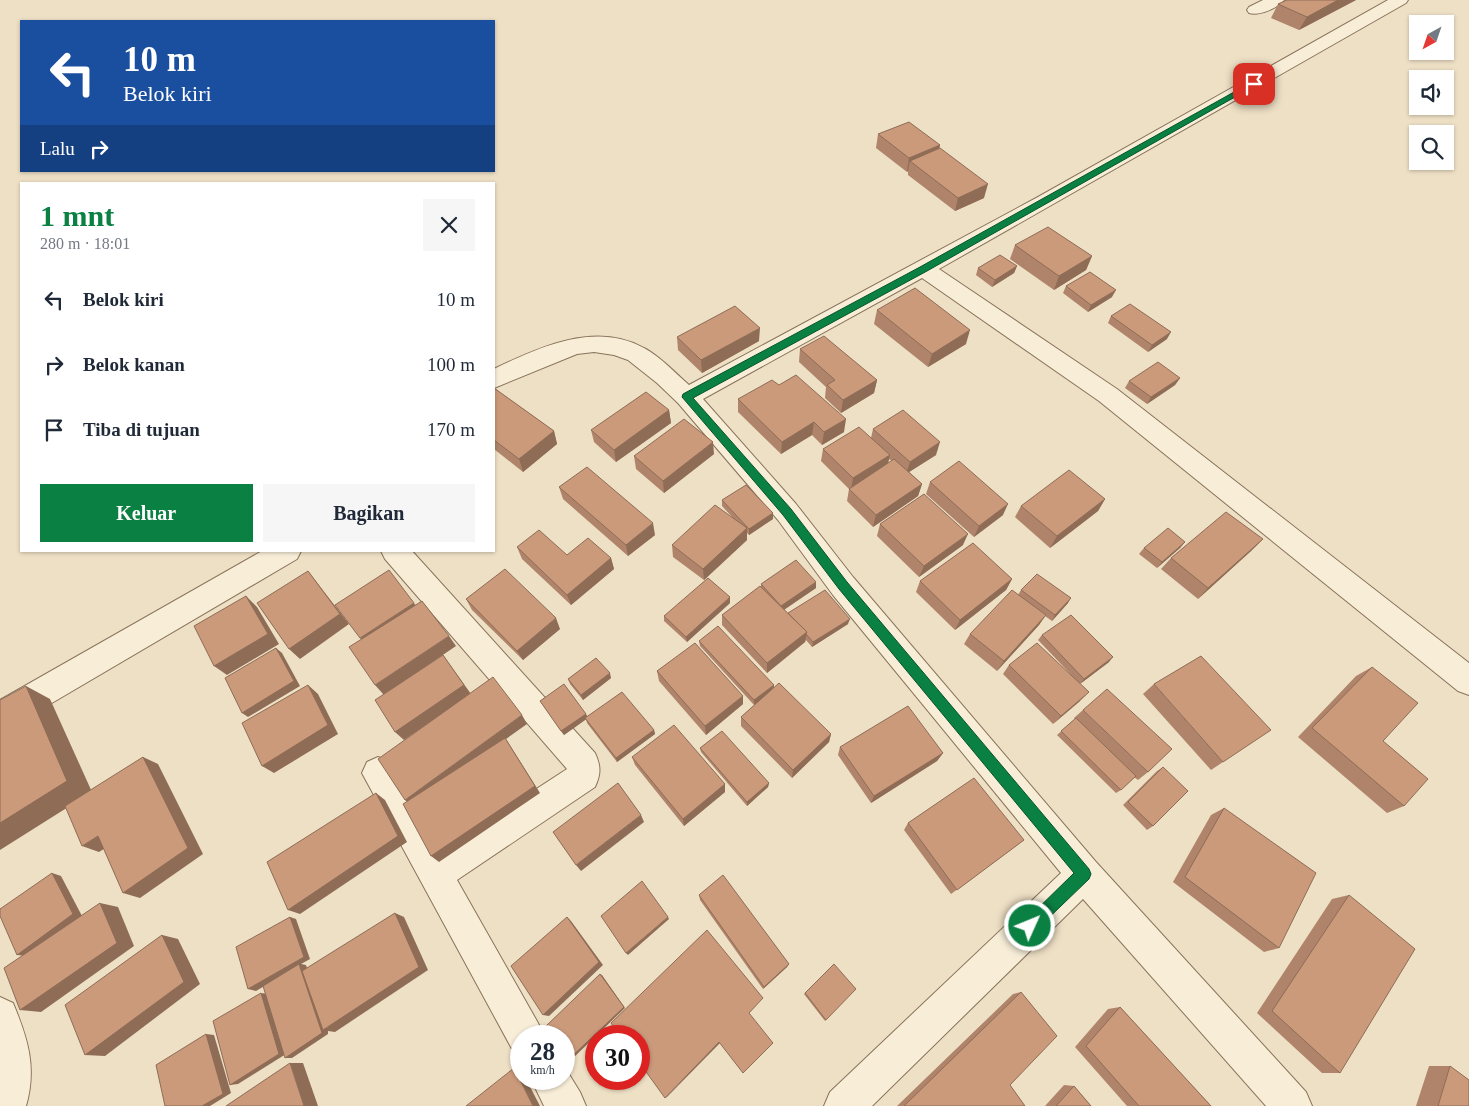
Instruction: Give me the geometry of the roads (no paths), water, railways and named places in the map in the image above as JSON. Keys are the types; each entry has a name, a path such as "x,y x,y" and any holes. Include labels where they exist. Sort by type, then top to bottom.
{"street":[{"path":"1255,10 1276,0"},
{"path":"687,397 924,269 1165,135 1400,0"},
{"path":"924,269 1108,395 1469,681"},
{"path":"495,379 521,366 575,346 594,344 617,347 636,354 687,397 787,512 843,586 1084,874 1292,1106"},
{"path":"0,717 285,552"},
{"path":"396,552 584,764 584,776 570,787 435,875"},
{"path":"378,773 519,1025"},
{"path":"844,1106 1084,874"},
{"path":"0,1016 12,1054 14,1080 6,1106"},
{"path":"557,1090 566,1106"}]}
